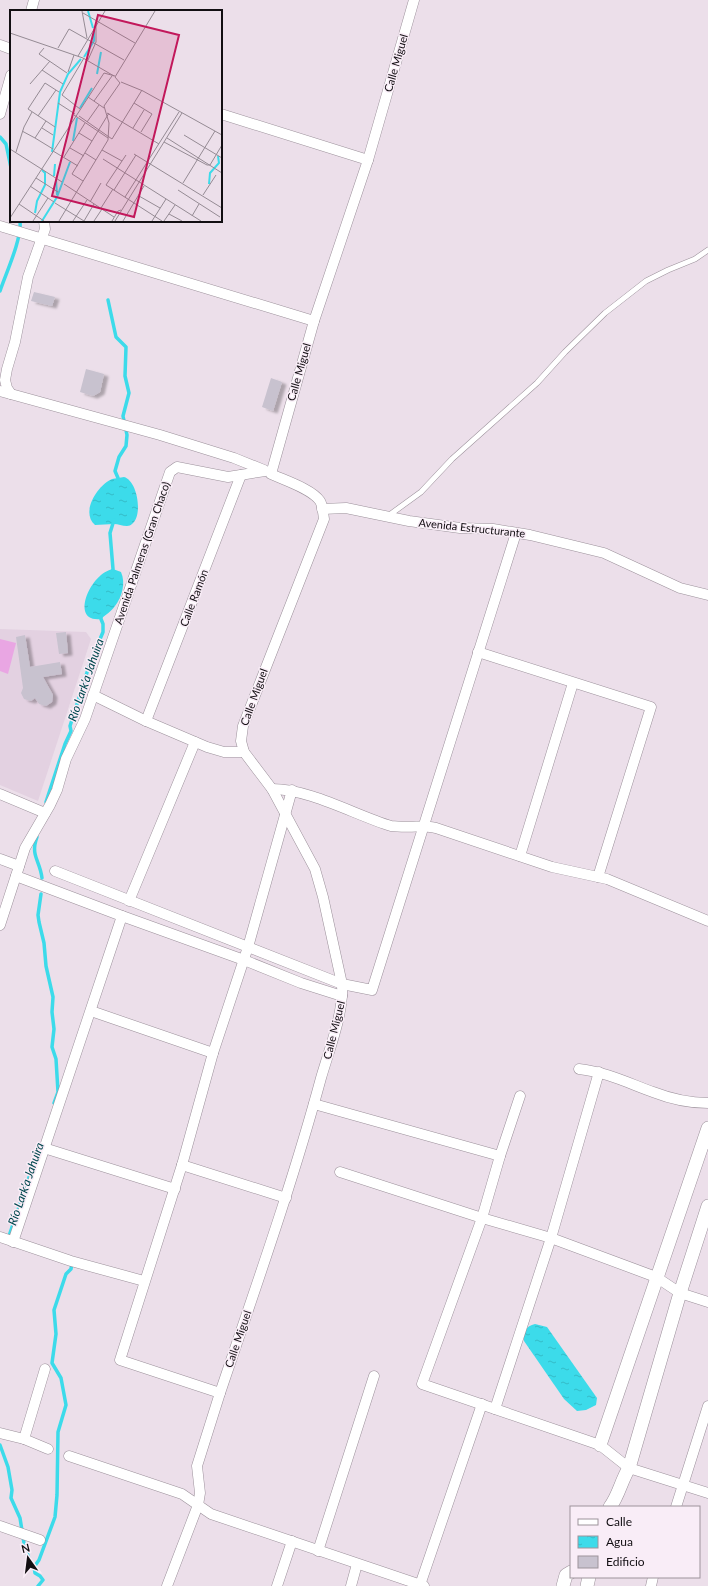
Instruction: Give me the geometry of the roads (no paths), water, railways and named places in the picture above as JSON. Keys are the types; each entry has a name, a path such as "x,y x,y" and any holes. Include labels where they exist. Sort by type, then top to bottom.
{"street":[{"path":"31,10 34,0"},
{"name":"Calle Miguel","path":"268,472 314,321 368,160 414,0"},
{"path":"0,45 10,49"},
{"path":"0,114 10,82"},
{"path":"222,114 368,160"},
{"path":"11,394 7,388 7,369 15,342 28,277 44,229 44,222"},
{"path":"0,226 314,321"},
{"path":"0,392 160,435 234,458 268,472 308,492 319,501 322,508"},
{"name":"Avenida Palmeras (Gran Chaco)","path":"0,925 26,848 54,795 66,759 86,719 170,472 177,467 228,477 268,472"},
{"name":"Calle Ramón","path":"146,721 241,476"},
{"name":"Calle Miguel","path":"167,1586 198,1505 200,1493 197,1466 286,1198 340,1013 342,984 323,897 315,869 272,789 244,752 241,741 243,726 324,519 322,508"},
{"name":"Avenida Estructurante","path":"322,508 346,508 460,528 493,529 516,533 604,553 680,588 708,595"},
{"path":"55,871 342,984 372,990 516,533"},
{"path":"478,652 651,707 598,877"},
{"path":"520,856 573,683"},
{"path":"93,695 146,721 195,742 224,752 244,752"},
{"path":"129,901 195,742"},
{"path":"272,789 292,790 392,826 424,826 436,828 552,868 598,877 708,921"},
{"path":"220,1393 120,1360 144,1281 175,1189 212,1054 248,947 292,790"},
{"path":"0,794 45,813"},
{"path":"0,859 19,866"},
{"path":"16,876 244,960 301,983 342,996"},
{"path":"13,1242 122,916"},
{"path":"91,1011 212,1054"},
{"path":"579,1069 599,1072 669,1097 692,1103 708,1103"},
{"path":"495,1409 551,1238 599,1072"},
{"path":"520,1096 500,1156 482,1218 422,1384 600,1445 629,1468 708,1493"},
{"path":"314,1104 500,1156"},
{"path":"600,1445 708,1128"},
{"path":"44,1148 175,1189"},
{"path":"182,1165 286,1198"},
{"path":"340,1172 482,1218 551,1238 656,1277 680,1293 708,1302"},
{"path":"611,1506 616,1499 624,1476 629,1468 680,1293 708,1206"},
{"path":"0,1237 72,1261 144,1281"},
{"path":"24,1439 45,1369"},
{"path":"318,1551 374,1376"},
{"path":"69,1456 182,1494 211,1514 422,1585 482,1404"},
{"path":"676,1506 708,1406"},
{"path":"0,1433 24,1439 48,1449"},
{"path":"0,1526 40,1540"},
{"path":"277,1586 292,1542"},
{"path":"351,1586 357,1564"},
{"path":"563,1586 566,1575 570,1573"}],"lane":[{"path":"387,516 417,495 452,459 537,384 565,352 605,314 646,281 695,259 708,250"}],"water":[{"path":"124,477 133,485 136,492 138,507 135,520 128,526 114,524 95,525 91,520 89,513 93,499 101,487 107,482 112,479"},
{"path":"113,569 121,572 122,576 123,585 120,598 114,608 101,619 91,618 86,613 86,597 97,579 105,572"},
{"path":"535,1324 547,1327 597,1398 596,1405 586,1410 577,1411 564,1399 524,1341 525,1330 529,1326"}],"waterway":[{"name":"Río Lark’a Jahuira","path":"0,137 6,144 10,163"},
{"name":"Río Lark’a Jahuira","path":"0,291 19,237 20,222"},
{"name":"Río Lark’a Jahuira","path":"108,300 116,337 126,347 125,376 129,393 123,416 127,435 126,446 119,457 115,471 118,482"},
{"name":"Río Lark’a Jahuira","path":"112,573 110,533 114,520"},
{"name":"Río Lark’a Jahuira","path":"46,802 65,744 71,731 70,726 90,663 103,632 101,615"},
{"name":"Río Lark’a Jahuira","path":"37,837 35,843 35,854 42,878"},
{"name":"Río Lark’a Jahuira","path":"41,894 38,915 44,943 46,966 53,997 52,1012 54,1029 52,1047 56,1059 58,1092 54,1103"},
{"name":"Río Lark’a Jahuira","path":"11,1236 9,1236 40,1145"},
{"name":"Río Lark’a Jahuira","path":"38,1586 43,1580 35,1573 34,1567 39,1560 55,1517 57,1495 58,1432 66,1405 61,1378 52,1363 56,1334 54,1310 66,1274 71,1269 72,1262"},
{"name":"Río Lark’a Jahuira","path":"0,1445 8,1467 12,1490 11,1498 20,1518 24,1543 30,1562 34,1567"}]}
